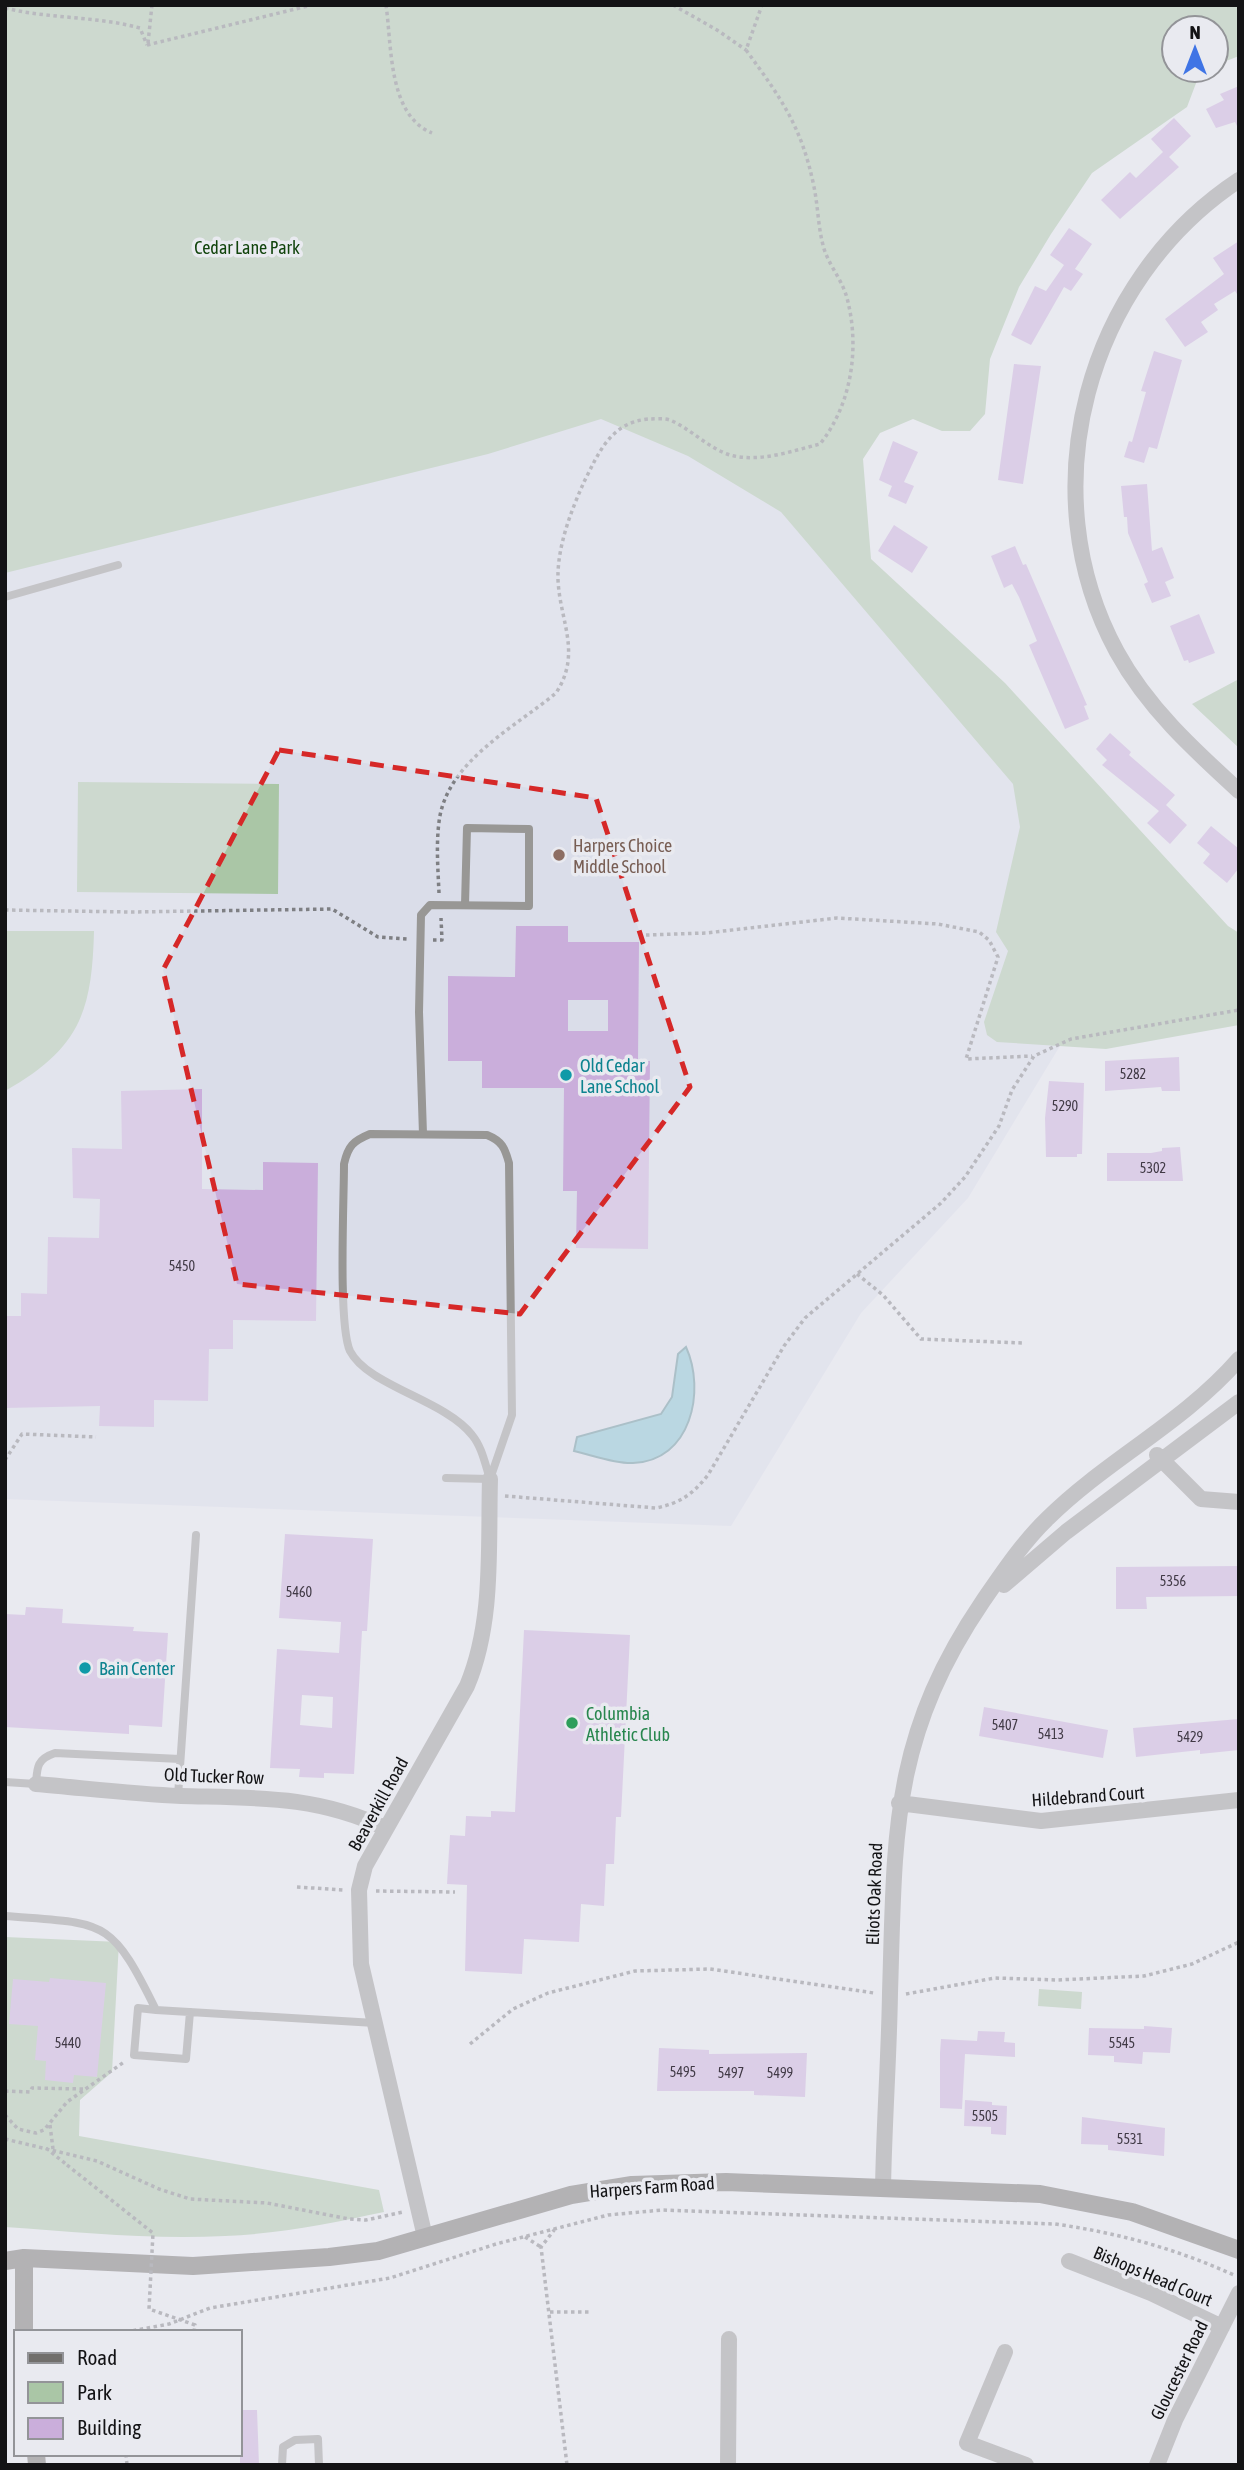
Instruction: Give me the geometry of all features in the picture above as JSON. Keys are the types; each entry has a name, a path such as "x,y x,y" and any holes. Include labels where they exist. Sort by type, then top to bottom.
{"main road":[{"name":"Harpers Farm Road","path":"5,2261 24,2258 193,2266 259,2264 378,2251 571,2194 632,2185 726,2182 1040,2194 1090,2202 1185,2228 1239,2250"},
{"name":"Harpers Farm Road","path":"5,2252 24,2258"},
{"path":"24,2258 24,2330"}],"street":[{"path":"1239,180 1205,205 1168,243 1142,274 1119,311 1090,378 1073,468 1075,509 1090,586 1117,653 1151,704 1191,747 1239,791"},
{"name":"Eliots Oak Road","path":"883,2189 895,1835 907,1760 926,1703 950,1652 972,1617 1010,1562 1048,1518 1213,1389 1239,1359"},
{"name":"Eliots Oak Road","path":"972,1617 1018,1570 1239,1402"},
{"path":"1146,1443 1202,1499 1239,1502"},
{"name":"Beaverkill Road","path":"425,2237 361,1964 359,1890 365,1866 467,1686 479,1658 485,1631 490,1487"},
{"name":"Old Tucker Row","path":"36,1784 177,1796 274,1797 351,1812 385,1828"},
{"name":"Hildebrand Court","path":"899,1804 1041,1821 1239,1800"},
{"name":"Bishops Head Court","path":"1069,2261 1229,2322"},
{"name":"Gloucester Road","path":"1157,2465 1175,2420 1229,2322 1239,2293"},
{"path":"728,2465 729,2339"},
{"path":"1005,2353 967,2443 1026,2465"}],"lane":[{"path":"5,597 118,565"},
{"path":"423,1134 419,939 421,915 430,905 529,906 529,829 467,828 465,905"},
{"path":"370,1134 487,1135 499,1140 505,1148 509,1163 512,1415 490,1487 472,1434 454,1418 373,1373 351,1353 346,1339 344,1164 347,1149 355,1140 370,1134"},
{"path":"446,1478 490,1487"},
{"path":"177,1796 197,1535"},
{"path":"5,1782 36,1784 38,1764 43,1757 55,1753 180,1759"},
{"path":"5,1916 67,1920 107,1932 132,1961 156,2010"},
{"path":"190,2012 186,2059 134,2055 138,2008 375,2023"},
{"path":"282,2465 283,2447 288,2442 318,2439 319,2465"}],"path":[{"path":"147,45 152,5"},
{"path":"147,45 312,5"},
{"path":"386,5 400,99 413,122 432,133"},
{"path":"5,910 145,912 332,909 378,937 442,940 439,820 455,779 470,763 556,694 569,667 559,562 576,501 602,444 624,426 640,420 658,418 670,420 732,456 773,456 820,444 842,408 850,380 852,325 846,295 823,248 814,188 797,128 785,103 746,50 718,30 673,5"},
{"path":"746,50 762,5"},
{"path":"5,8 37,16 140,28 147,45"},
{"path":"646,935 706,933 837,918 938,924 979,932 998,957 966,1059 1034,1056 1071,1039 1239,1010"},
{"path":"490,1487 656,1508 684,1499 708,1475 798,1327 857,1273 941,1203 965,1177 999,1126 1012,1090 1034,1056"},
{"path":"857,1273 883,1295 922,1339 1022,1343"},
{"path":"5,1460 22,1434 96,1437"},
{"path":"470,2044 513,2009 548,1993 590,1979 635,1971 710,1969 890,1995 931,1992 995,1978 1057,1980 1144,1976 1192,1964 1239,1942"},
{"path":"5,2116 18,2129 27,2132 44,2130 57,2113 84,2089 134,2055"},
{"path":"5,2091 30,2092 32,2088 84,2089"},
{"path":"50,2125 53,2149"},
{"path":"5,2139 97,2161 159,2189 190,2199 267,2203 366,2220 419,2208"},
{"path":"45,2147 153,2233 149,2309 195,2325 194,2330"},
{"path":"137,2330 169,2324 210,2308 390,2278 523,2236 608,2216 663,2210 1055,2224 1108,2231 1148,2242 1190,2255 1239,2278"},
{"path":"556,2228 541,2246 551,2312 567,2465"},
{"path":"523,2236 541,2246"},
{"path":"551,2312 590,2312"}],"highlighted area":[{"path":"279,750 596,798 690,1087 520,1314 237,1284 163,970"}],"shaded area":[{"name":"Harpers Choice Middle School","path":"708,365 822,518 1021,730 1072,1026 968,1198 861,1313 731,1526 5,1499 5,568"}],"green space":[{"name":"Cedar Lane Park","path":"5,5 1239,5 1239,56 1230,60 1230,14 1160,14 1160,84 1196,84 1187,107 1092,173 1051,234 1019,287 990,359 985,414 970,431 942,431 913,419 880,433 863,459 871,559 1005,683 1228,926 1239,933 1239,1025 1106,1049 997,1042 987,1035 984,1022 1008,951 996,932 1020,827 1013,784 781,512 688,456 601,419 488,454 5,573"},
{"path":"1239,679 1239,748 1192,704"},
{"path":"78,782 279,784 278,894 77,892"},
{"path":"5,931 94,931 90,985 76,1026 65,1044 50,1060 5,1091"},
{"path":"5,1937 119,1942 112,2072 80,2100 79,2136 379,2190 384,2212 325,2224 225,2236 143,2236 5,2227"},
{"path":"1039,1989 1082,1992 1081,2009 1038,2006"}],"water":[{"path":"686,1347 692,1365 693,1403 689,1421 681,1437 669,1450 653,1459 633,1463 611,1461 574,1451 577,1437 661,1414 672,1397 678,1354"}],"building":[{"path":"1239,86 1239,130 1235,122 1216,128 1206,109 1224,100 1220,94"},
{"path":"1174,118 1191,136 1169,157 1179,167 1120,219 1101,200 1130,172 1136,178 1163,152 1151,139"},
{"path":"1069,228 1092,244 1075,269 1083,274 1071,291 1064,287 1031,345 1011,335 1035,286 1046,291 1064,265 1050,255"},
{"path":"1239,241 1239,297 1235,291 1214,304 1218,310 1201,322 1208,332 1185,347 1165,319 1224,274 1213,258"},
{"path":"1154,351 1182,360 1157,449 1149,447 1144,463 1124,457 1129,441 1132,442 1146,392 1141,391"},
{"path":"1014,364 1041,366 1023,484 998,480"},
{"path":"893,441 918,452 904,482 914,486 906,504 888,496 892,486 879,480"},
{"path":"1147,484 1152,551 1162,547 1174,578 1165,582 1171,596 1152,603 1144,584 1148,582 1128,533 1121,486"},
{"path":"894,525 928,547 912,573 878,551"},
{"path":"1015,546 1023,565 1026,564 1087,705 1084,706 1089,719 1065,729 1029,645 1037,641 1019,597 1012,584 1004,588 991,556"},
{"path":"1199,614 1215,653 1189,663 1188,660 1184,661 1170,626"},
{"path":"1110,733 1131,752 1129,755 1175,795 1166,805 1187,825 1170,844 1147,823 1159,811 1102,765 1107,760 1096,749"},
{"path":"1211,826 1239,849 1239,868 1227,883 1203,863 1210,854 1197,843"},
{"name":"Old Cedar Lane School","path":"516,926 568,926 568,942 639,942 638,1061 650,1061 648,1249 576,1248 577,1191 563,1191 564,1088 482,1088 482,1061 448,1061 448,976 515,977","holes":["568,1000 608,1000 608,1031 568,1031"]},
{"path":"1179,1057 1180,1091 1162,1091 1161,1087 1105,1091 1105,1061"},
{"path":"1049,1081 1084,1083 1082,1154 1077,1154 1077,1157 1046,1157 1045,1118"},
{"path":"202,1089 202,1189 263,1190 263,1162 318,1163 316,1321 233,1320 233,1349 209,1349 208,1401 154,1400 154,1427 99,1426 100,1406 5,1408 5,1316 21,1316 21,1293 47,1294 48,1237 99,1238 100,1199 73,1198 72,1148 122,1149 121,1091"},
{"path":"1180,1147 1183,1181 1107,1181 1107,1153 1151,1153 1162,1151 1162,1148"},
{"path":"285,1534 373,1539 367,1631 362,1631 354,1774 324,1773 324,1778 299,1777 300,1769 270,1768 277,1649 339,1653 341,1622 279,1618","holes":["302,1695 333,1697 332,1728 300,1725"]},
{"path":"1239,1566 1239,1596 1146,1597 1147,1609 1116,1609 1116,1567"},
{"name":"Bain Center","path":"26,1607 63,1609 62,1623 134,1627 133,1631 168,1633 162,1727 129,1725 129,1734 5,1727 5,1614 25,1615"},
{"name":"Columbia Athletic Club","path":"524,1630 630,1635 621,1817 616,1817 614,1864 606,1864 604,1906 581,1904 579,1942 524,1939 522,1974 465,1971 467,1885 447,1884 450,1835 465,1836 466,1816 491,1817 491,1811 515,1812"},
{"path":"984,1707 1108,1730 1103,1758 979,1736"},
{"path":"1239,1719 1239,1750 1200,1754 1200,1750 1136,1757 1133,1728"},
{"path":"50,1978 106,1983 97,2077 74,2075 73,2083 45,2080 46,2061 35,2060 38,2026 9,2024 13,1979 49,1982"},
{"path":"1144,2026 1172,2028 1170,2053 1143,2052 1142,2064 1114,2062 1114,2056 1088,2055 1089,2028 1144,2029"},
{"path":"978,2031 1005,2032 1004,2042 1015,2043 1015,2057 965,2054 962,2109 940,2108 941,2039 977,2041"},
{"path":"659,2048 709,2050 709,2054 807,2053 805,2097 754,2095 754,2091 657,2091"},
{"path":"965,2100 1007,2106 1006,2135 991,2134 991,2127 964,2126"},
{"path":"1082,2117 1165,2128 1164,2156 1108,2150 1108,2145 1081,2144"},
{"path":"242,2410 257,2410 259,2465 240,2465"}],"place":[{"name":"Harpers Choice Middle School","path":"559,855"},
{"name":"Old Cedar Lane School","path":"566,1075"},
{"name":"Bain Center","path":"85,1668"},
{"name":"Columbia Athletic Club","path":"572,1723"}]}
